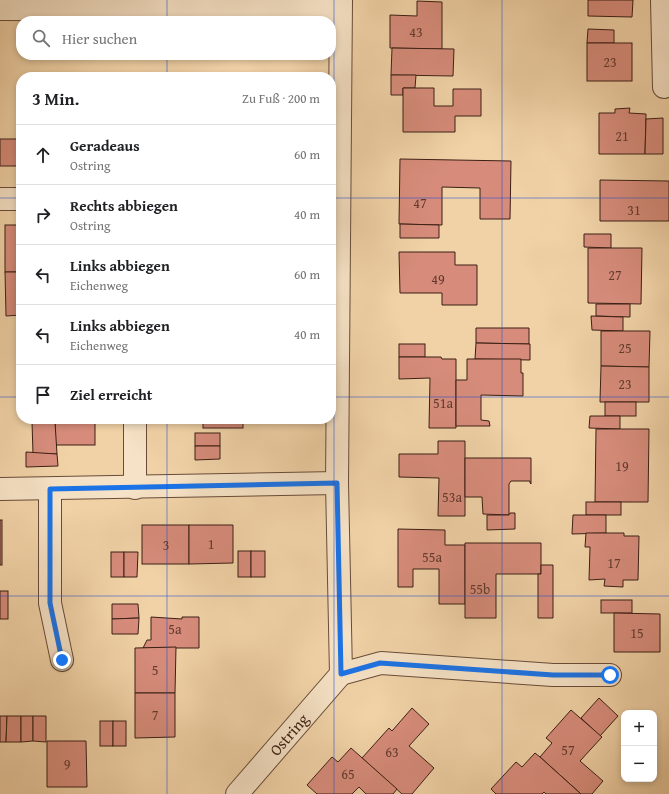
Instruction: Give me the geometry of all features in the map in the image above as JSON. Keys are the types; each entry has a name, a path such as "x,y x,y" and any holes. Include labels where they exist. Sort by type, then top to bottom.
{"street":[{"path":"662,0 665,29 664,87"},
{"path":"0,9 340,6 337,483 341,674 380,663 553,675 610,675"},
{"path":"0,198 16,199"},
{"path":"135,424 135,488"},
{"path":"0,489 135,488 337,483"},
{"path":"50,489 50,603 62,660"},
{"name":"Ostring","path":"237,794 341,674"}],"building":[{"path":"588,0 633,0 632,17 588,16"},
{"path":"417,1 442,2 442,49 390,48 390,15 417,16"},
{"path":"588,29 614,30 614,43 587,43"},
{"path":"587,43 632,43 632,81 587,81"},
{"path":"392,48 454,49 453,76 391,75"},
{"path":"391,75 416,75 415,88 403,88 403,95 391,95"},
{"path":"403,88 434,88 434,106 453,106 453,89 481,89 481,116 455,116 455,132 403,132"},
{"path":"630,108 629,113 646,114 645,154 599,154 599,113 615,113 615,109"},
{"path":"663,118 663,154 645,154 646,119"},
{"path":"0,139 16,139 16,166 0,166"},
{"path":"400,159 511,161 510,219 480,219 480,188 442,187 442,225 399,224"},
{"path":"600,180 669,181 669,221 600,221"},
{"path":"400,224 439,225 439,238 400,238"},
{"path":"5,225 16,225 16,272 5,272"},
{"path":"584,234 611,234 611,248 584,247"},
{"path":"588,248 642,248 641,304 588,303"},
{"path":"399,252 455,252 455,265 477,265 477,305 442,305 442,293 400,293"},
{"path":"5,272 16,272 16,315 6,316"},
{"path":"596,304 630,304 630,317 596,316"},
{"path":"591,316 623,317 623,331 592,330"},
{"path":"476,328 529,328 529,344 476,343"},
{"path":"601,331 650,331 649,367 601,366"},
{"path":"476,343 530,344 530,360 475,359"},
{"path":"399,344 425,344 425,357 399,357"},
{"path":"399,357 441,357 442,359 456,359 456,428 429,428 430,378 399,379"},
{"path":"467,359 521,359 521,373 523,373 523,396 481,395 481,420 489,421 490,426 456,426 456,380 467,380"},
{"path":"601,366 649,367 649,402 600,402"},
{"path":"605,402 636,402 636,416 605,416"},
{"path":"590,416 620,416 620,429 589,428"},
{"path":"32,424 55,424 57,454 33,454"},
{"path":"55,424 95,424 95,445 55,445"},
{"path":"203,424 243,424 243,428 203,428"},
{"path":"596,429 649,429 648,502 595,502"},
{"path":"195,433 220,433 220,446 195,446"},
{"path":"438,441 465,441 465,516 438,516 439,478 399,477 399,454 438,454"},
{"path":"195,446 220,446 220,459 195,460"},
{"path":"26,452 57,454 58,466 26,467"},
{"path":"465,458 531,458 531,484 530,481 511,481 509,484 509,515 483,514 482,497 465,497"},
{"path":"586,502 621,502 621,515 586,515"},
{"path":"510,513 515,513 515,529 487,530 487,515 509,515"},
{"path":"573,515 606,515 606,533 572,534"},
{"path":"0,520 2,520 2,565 0,565"},
{"path":"142,525 189,525 189,564 142,564"},
{"path":"189,525 233,525 233,563 189,564"},
{"path":"398,529 445,530 445,545 465,545 465,604 439,604 439,569 413,569 413,587 398,587"},
{"path":"586,533 624,533 624,536 639,536 638,580 623,580 623,587 604,586 605,579 589,580 590,547 585,547"},
{"path":"465,543 541,543 541,574 496,574 496,618 465,618"},
{"path":"238,551 251,551 251,577 238,577"},
{"path":"251,551 265,551 265,577 251,577"},
{"path":"111,552 124,552 124,577 111,577"},
{"path":"124,552 138,552 137,577 124,577"},
{"path":"541,565 553,565 553,618 538,618 538,574 541,574"},
{"path":"0,591 8,591 8,619 0,619"},
{"path":"601,600 632,600 632,613 601,613"},
{"path":"112,604 138,604 139,618 112,619"},
{"path":"614,613 660,614 660,652 614,652"},
{"path":"151,617 182,619 182,617 199,617 199,648 143,648 147,640 151,640"},
{"path":"139,618 138,634 112,634 112,619"},
{"path":"176,647 175,693 135,693 135,648"},
{"path":"135,693 175,693 175,737 135,738"},
{"path":"599,698 618,716 600,736 581,718"},
{"path":"412,708 429,724 409,746 434,768 412,794 402,794 362,758 389,728 392,731"},
{"path":"571,710 602,737 580,761 603,781 592,794 581,794 540,757 552,743 546,738"},
{"path":"0,716 7,716 6,742 0,742"},
{"path":"7,716 21,716 21,742 6,742"},
{"path":"21,716 33,716 33,741 21,742"},
{"path":"33,716 46,716 46,742 33,741"},
{"path":"100,721 113,721 113,746 100,746"},
{"path":"113,721 126,721 126,746 113,746"},
{"path":"47,741 86,741 87,787 47,787"},
{"path":"351,748 397,789 393,794 366,794 359,787 352,794 317,794 307,785 332,757 338,762"},
{"path":"535,753 581,794 546,794 544,792 542,794 496,794 491,789 516,762 522,767"}],"route":[{"path":"62,660 50,603 50,489 337,483 341,674 380,663 553,675 610,675"}]}
